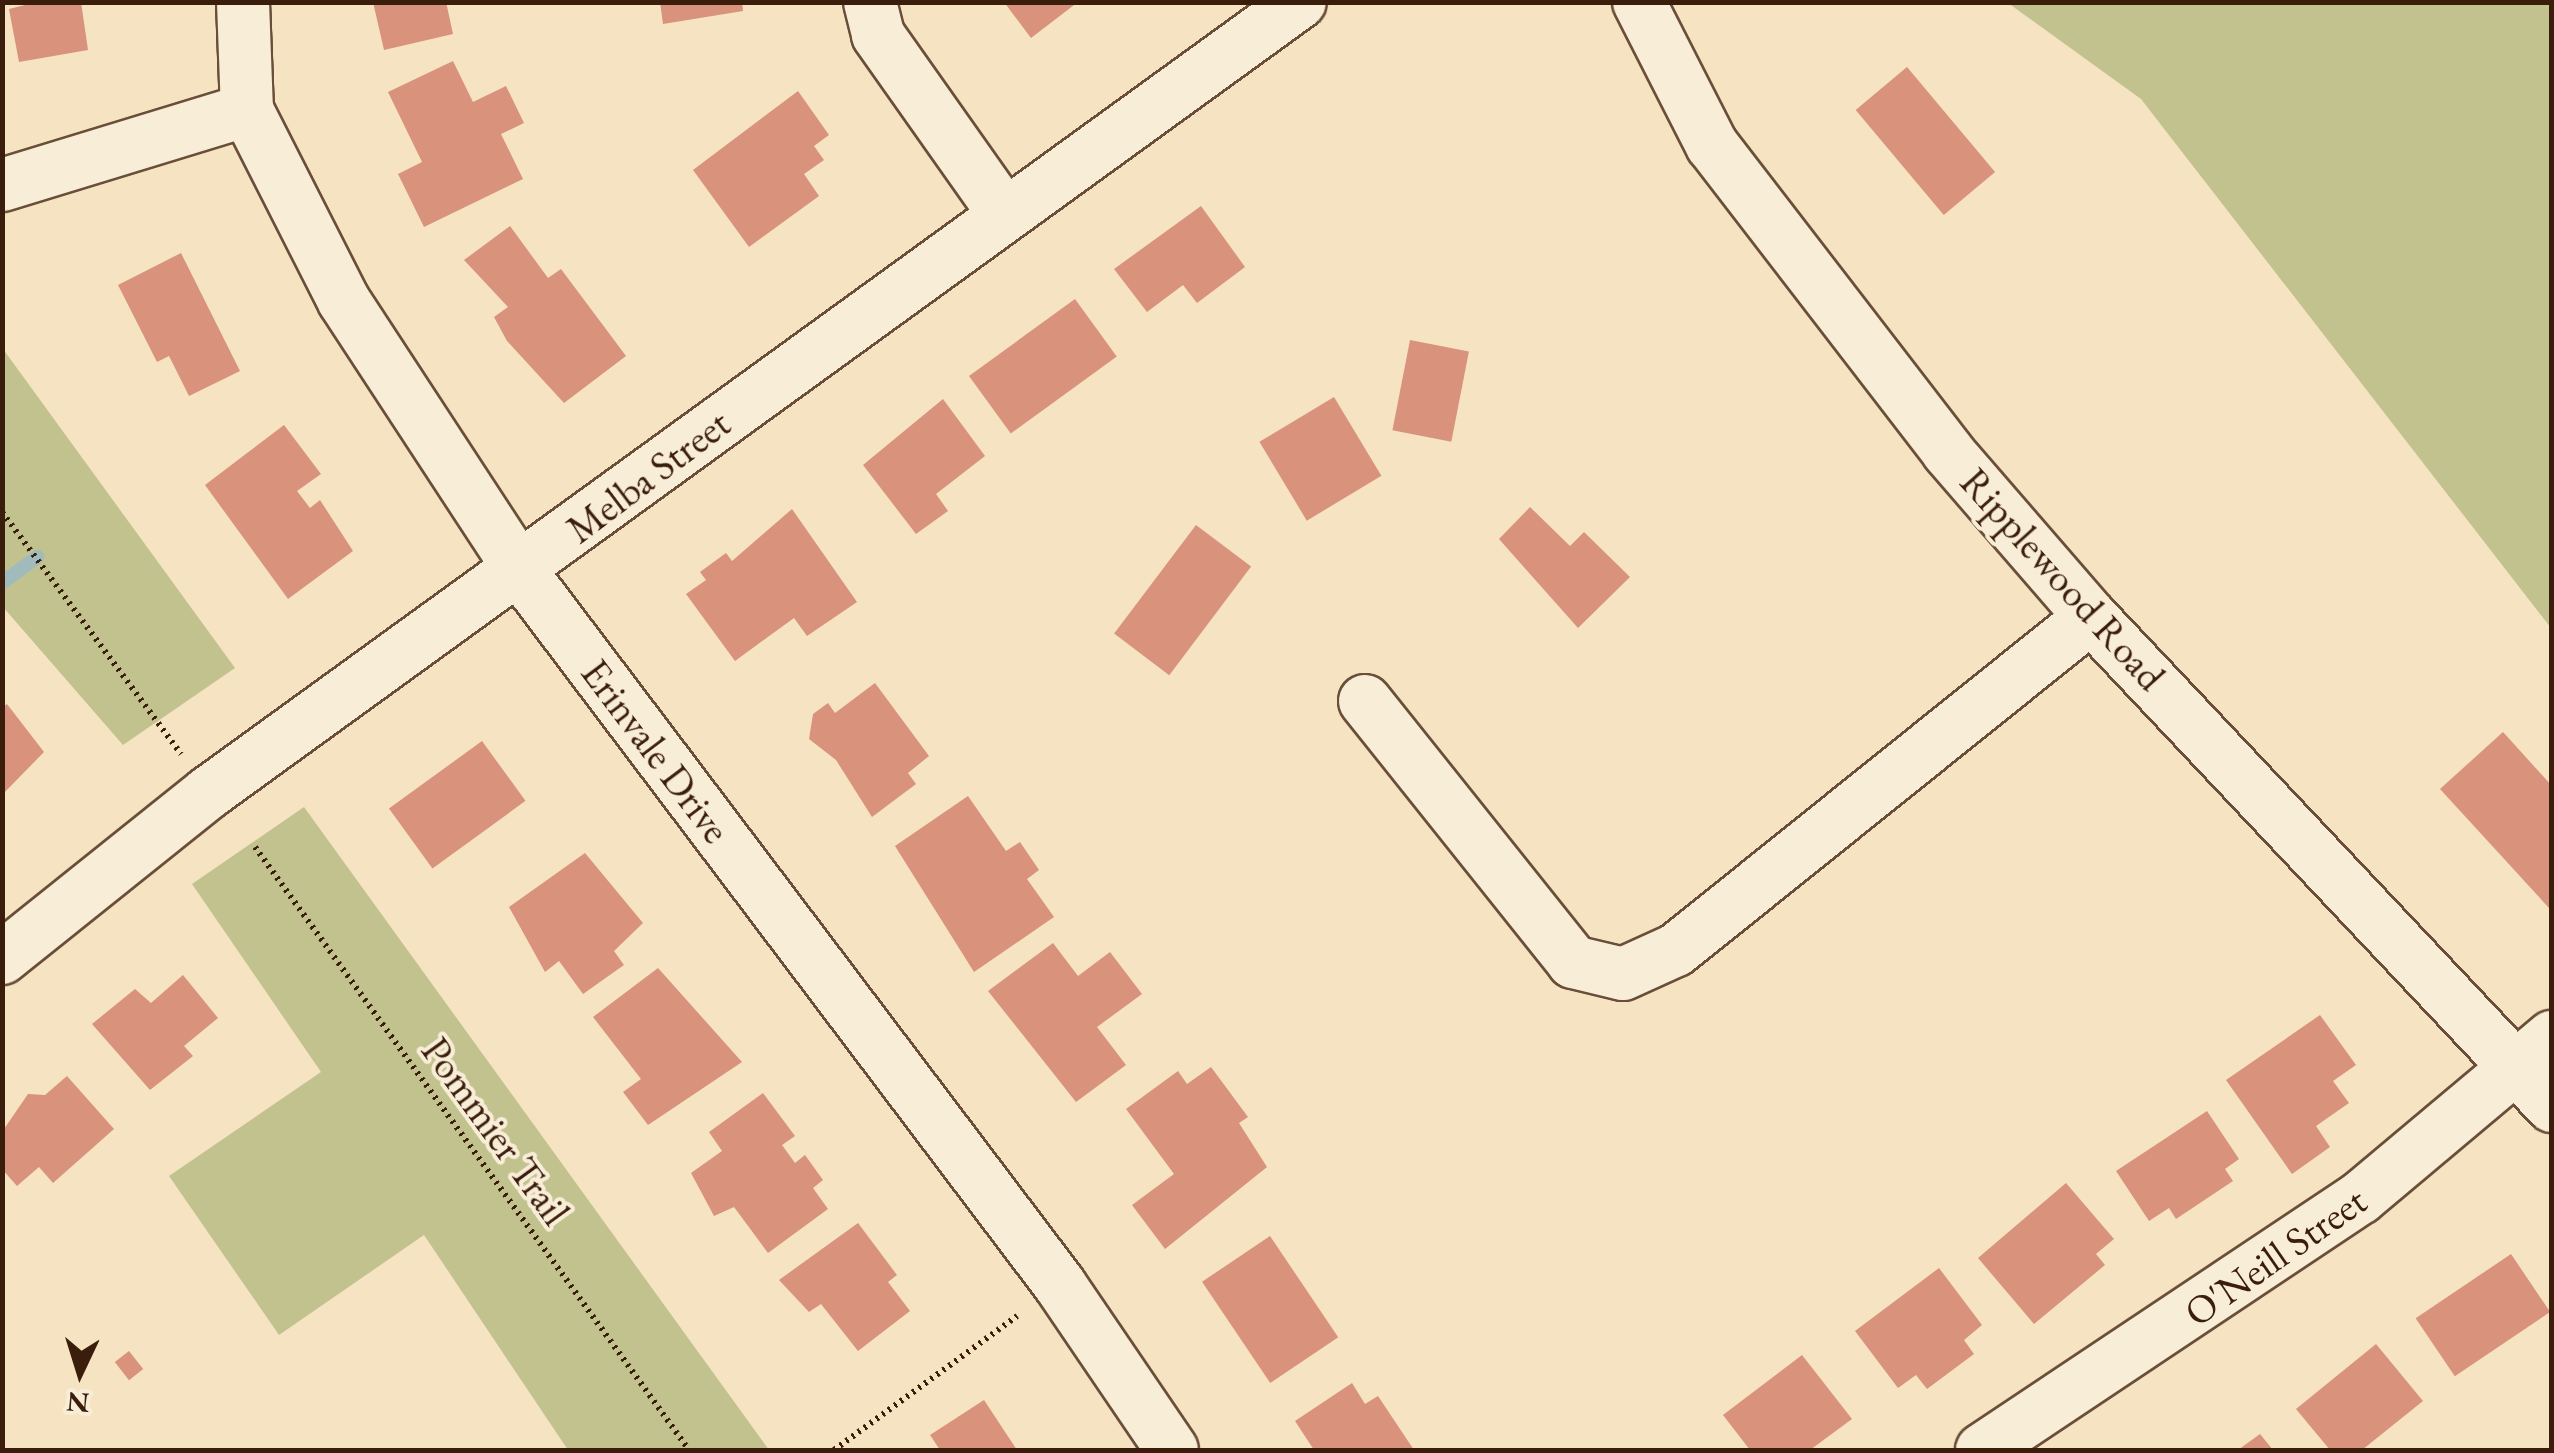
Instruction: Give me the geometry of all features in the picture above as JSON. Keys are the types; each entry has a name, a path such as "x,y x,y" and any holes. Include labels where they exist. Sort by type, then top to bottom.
{"street":[{"name":"Erinvale Drive","path":"243,2 247,110 344,301 521,572 1060,1285 1172,1450"},
{"path":"870,2 878,35 1003,212"},
{"name":"Melba Street","path":"2,958 208,793 521,572 1003,212 1300,2"},
{"name":"Ripplewood Road","path":"1639,2 1712,145 1948,452 2091,618 2534,1053 2552,1106"},
{"path":"2,185 247,110"},
{"path":"1364,701 1573,962 1622,974 1676,950 2091,618"},
{"name":"O'Neill Street","path":"1982,1450 2360,1198 2534,1053"}],"path":[{"path":"2,512 182,755"},
{"name":"Pommier Trail","path":"255,847 690,1450"},
{"path":"834,1450 1018,1316"}],"green space":[{"path":"2008,3 2551,3 2551,628 2141,99"},
{"path":"3,349 235,668 123,745 3,607"},
{"path":"304,807 769,1450 568,1450 424,1235 279,1335 169,1176 321,1072 192,884"}],"building":[{"path":"37,2 81,2 88,50 19,62 9,9"},
{"path":"373,2 446,2 453,34 384,50"},
{"path":"660,2 742,2 743,11 663,24"},
{"path":"1004,2 1078,2 1031,38"},
{"path":"453,61 473,102 506,86 524,123 501,134 523,179 424,227 398,174 422,162 388,92"},
{"path":"1907,67 1995,172 1944,215 1856,110"},
{"path":"798,91 829,135 814,146 824,160 804,174 819,196 749,247 693,170"},
{"path":"1201,206 1245,267 1197,303 1183,285 1147,312 1114,269"},
{"path":"510,226 548,278 561,269 626,356 564,403 507,341 494,317 508,307 464,260"},
{"path":"181,253 240,371 189,396 169,356 157,362 118,285"},
{"path":"1075,299 1117,356 1011,433 969,376"},
{"path":"1410,340 1469,351 1451,442 1392,430"},
{"path":"1334,397 1381,476 1307,521 1259,442"},
{"path":"943,399 985,456 936,494 948,511 916,534 863,465"},
{"path":"284,425 321,474 297,491 310,508 320,500 353,551 288,599 205,485"},
{"path":"1530,507 1570,546 1584,532 1630,577 1578,628 1499,539"},
{"path":"792,509 857,602 807,636 794,618 735,661 686,594 706,580 700,572 726,553 732,561"},
{"path":"1196,525 1251,567 1169,675 1114,634"},
{"path":"875,683 929,756 908,773 916,784 872,817 836,760 809,739 813,714 828,703 835,713"},
{"path":"7,704 44,752 2,795 2,708"},
{"path":"2503,732 2552,786 2549,908 2440,789"},
{"path":"482,741 525,801 432,868 389,809"},
{"path":"968,796 1006,851 1020,842 1039,870 1027,879 1054,917 974,972 895,846"},
{"path":"585,853 643,923 614,951 624,965 583,994 559,961 545,972 509,907"},
{"path":"1053,943 1078,976 1110,952 1142,994 1097,1027 1126,1065 1076,1102 988,991"},
{"path":"658,968 742,1062 648,1125 623,1092 641,1079 593,1017"},
{"path":"183,975 218,1018 184,1046 193,1056 150,1090 92,1024 135,989 151,1003"},
{"path":"2320,1015 2356,1065 2333,1081 2349,1103 2316,1126 2330,1147 2292,1174 2226,1080"},
{"path":"1211,1067 1248,1117 1239,1123 1267,1167 1165,1249 1132,1205 1174,1174 1126,1109 1178,1071 1187,1084"},
{"path":"67,1076 114,1129 53,1183 39,1167 17,1186 2,1169 4,1129 28,1094 45,1095"},
{"path":"763,1093 795,1136 782,1145 795,1163 805,1155 823,1180 813,1188 828,1209 768,1253 734,1207 714,1216 691,1173 722,1151 709,1132"},
{"path":"2207,1111 2239,1159 2225,1169 2233,1181 2176,1219 2169,1208 2149,1221 2116,1171"},
{"path":"2066,1183 2114,1239 2096,1254 2105,1265 2034,1324 1978,1258"},
{"path":"858,1223 897,1275 888,1282 910,1311 858,1351 821,1304 809,1312 779,1280"},
{"path":"1270,1236 1338,1337 1270,1383 1202,1282"},
{"path":"2511,1254 2550,1312 2455,1376 2416,1318"},
{"path":"1939,1268 1982,1325 1964,1340 1974,1354 1927,1389 1916,1375 1898,1388 1855,1331"},
{"path":"2376,1344 2423,1401 2362,1450 2330,1450 2296,1409"},
{"path":"129,1351 143,1369 129,1380 115,1362"},
{"path":"1802,1355 1852,1419 1810,1450 1750,1450 1723,1415"},
{"path":"1352,1383 1365,1404 1378,1396 1414,1450 1314,1450 1295,1421"},
{"path":"984,1400 1017,1450 940,1450 930,1435"},
{"path":"2260,1434 2273,1450 2238,1450"}],"waterway":[{"path":"2,583 37,557"}]}
